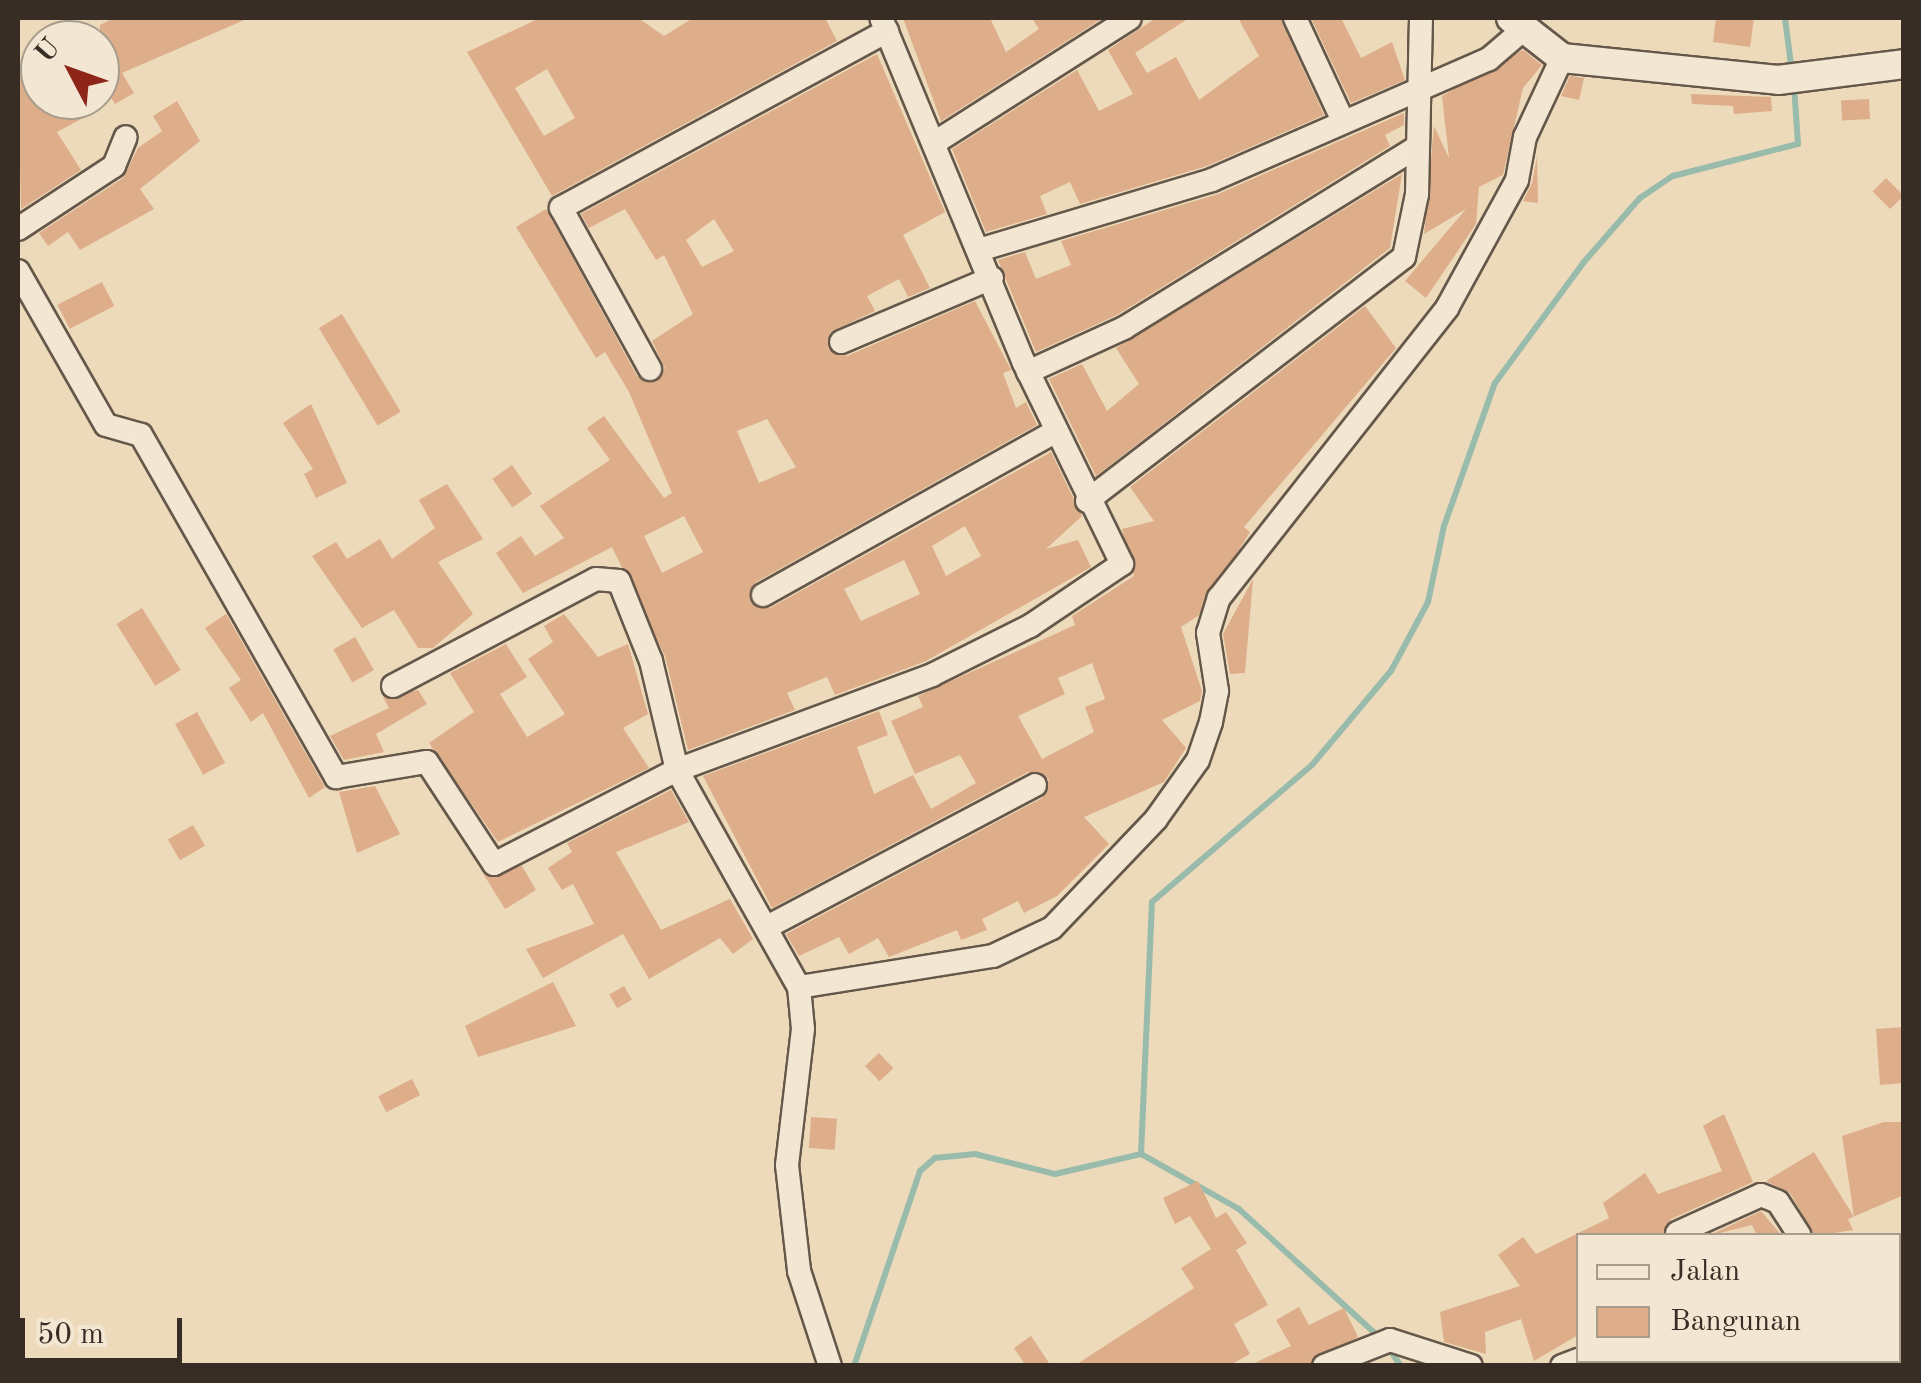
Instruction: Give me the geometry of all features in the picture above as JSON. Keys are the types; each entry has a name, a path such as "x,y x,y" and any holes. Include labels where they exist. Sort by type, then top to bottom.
{"street":[{"path":"934,142 1130,18"},
{"path":"1295,18 1343,121"},
{"path":"1087,501 1404,257 1416,148 1421,18"},
{"path":"19,277 100,418 141,434 336,778 427,762 494,864 678,770 932,675 1115,574 1122,555 1087,501 1028,372 884,24 561,208 650,369"},
{"path":"979,250 1212,180 1417,85 1537,38 1778,80 1904,64"},
{"path":"799,987 1008,949 1052,928 1156,819 1198,760 1211,722 1217,691 1208,633 1219,598 1447,308 1517,180 1537,38"},
{"path":"18,229 114,166 126,138"},
{"path":"1028,372 1124,328 1248,244 1416,148"},
{"path":"841,342 992,278"},
{"path":"764,596 1055,432"},
{"path":"393,686 612,575 634,610 678,770 769,926 799,987 804,1029 787,1165 799,1271 830,1366"},
{"path":"769,926 1035,785"},
{"path":"1677,1233 1761,1195 1778,1202 1798,1233"},
{"path":"1324,1366 1390,1340 1471,1366"}],"building":[{"path":"249,18 122,73 134,93 120,101 120,20 110,20"},
{"path":"540,18 638,18 664,36 693,18 825,18 837,41 552,196 467,52","holes":["547,69 575,118 544,136 515,88"]},
{"path":"903,18 990,18 1006,52 1039,29 1032,18 1103,18 941,121"},
{"path":"1156,18 1189,18 1135,53 1147,73 1176,57 1199,100 1259,56 1238,18 1280,18 1324,115 1207,166 1080,204 1070,182 1040,196 1047,214 986,232 952,149 1077,70 1099,111 1133,94 1108,50"},
{"path":"1311,18 1341,18 1361,58 1392,42 1405,80 1351,103"},
{"path":"1716,18 1754,18 1750,47 1713,42"},
{"path":"1523,50 1542,65 1523,88 1503,175 1479,187 1476,224 1426,298 1405,281 1466,209 1424,234 1434,126 1449,158 1442,96"},
{"path":"877,54 945,212 903,235 930,288 908,297 899,279 867,296 875,311 830,332 828,349 847,356 975,301 1011,370 1003,373 1016,408 1026,402 1037,425 756,582 750,601 770,608 1051,452 1082,516 1046,549 1078,540 1091,567 926,661 835,695 827,677 787,693 795,710 688,750 665,656 612,547 523,593 496,553 521,536 535,556 564,538 540,506 610,460 587,428 604,416 664,498 672,493 629,392 605,352 596,358 516,227 546,209 637,376 656,382 665,368 652,341 693,314 664,255 656,260 625,209 589,228 581,214","holes":["714,219 734,251 702,267 686,240","767,419 796,467 759,483 737,431","684,516 703,552 662,573 644,536","965,526 981,556 946,576 932,546","904,560 920,594 861,621 844,589"]},
{"path":"18,70 20,120 79,120 57,132 81,170 21,209"},
{"path":"1570,76 1584,78 1579,100 1561,96"},
{"path":"1691,94 1771,97 1772,111 1734,114 1733,106 1692,104"},
{"path":"1869,99 1870,119 1842,120 1841,100"},
{"path":"177,101 200,141 140,189 154,209 80,250 68,232 48,246 39,233 123,178 138,148 162,131 153,116"},
{"path":"1404,113 1404,125 1385,135 1390,146 1117,315 1036,352 998,260 1025,252 1036,279 1071,265 1061,241 1218,194"},
{"path":"1537,157 1538,203 1523,201 1532,183"},
{"path":"1402,174 1390,248 1096,476 1049,379 1082,364 1107,411 1139,384 1116,348"},
{"path":"1886,178 1904,196 1890,209 1873,191"},
{"path":"102,282 114,306 70,329 57,305"},
{"path":"1365,306 1396,348 1244,527 1250,532 1198,616 1181,627 1202,691 1200,701 1162,720 1186,748 1164,782 1084,817 1109,844 1057,896 1024,913 1018,901 982,919 987,930 961,940 957,930 889,957 878,938 849,954 839,937 799,956 786,934 1042,798 1049,779 1028,772 772,908 703,776 879,711 888,735 857,747 874,794 913,775 931,809 976,783 960,755 915,774 891,721 923,707 918,696 1075,625 1072,616 1134,576 1122,529 1154,521 1130,487","holes":["1092,663 1105,699 1085,707 1094,732 1042,759 1018,716 1065,694 1058,678"]},
{"path":"342,314 401,412 378,426 319,328"},
{"path":"311,404 347,483 316,498 304,474 313,469 283,423"},
{"path":"512,465 532,494 512,507 492,479"},
{"path":"447,484 483,539 438,562 473,614 433,648 418,648 394,610 362,628 312,556 336,542 347,559 380,539 392,559 435,528 419,500"},
{"path":"1253,579 1245,673 1230,674 1223,634"},
{"path":"142,608 181,670 155,686 117,624"},
{"path":"226,614 325,787 309,798 263,713 251,722 229,688 241,680 205,628"},
{"path":"564,614 598,657 628,644 648,714 623,728 649,768 498,842 429,743 474,712 450,673 506,644 527,677 500,694 527,737 565,714 528,659 553,642 544,626"},
{"path":"355,637 374,670 352,682 333,650"},
{"path":"418,690 427,704 376,734 384,752 344,760 330,736 389,708 383,697"},
{"path":"197,712 225,763 203,775 175,724"},
{"path":"375,786 400,834 357,853 339,792"},
{"path":"671,790 689,822 616,852 661,930 730,899 753,939 733,954 720,938 649,979 623,934 543,978 526,949 594,924 573,884 562,890 548,868 572,852 567,843"},
{"path":"193,825 205,846 180,860 168,840"},
{"path":"522,866 536,890 505,909 484,875"},
{"path":"553,982 576,1026 478,1057 465,1026"},
{"path":"624,986 632,1000 617,1008 609,994"},
{"path":"1904,1027 1904,1083 1880,1085 1876,1029"},
{"path":"879,1053 893,1068 879,1081 865,1066"},
{"path":"412,1079 420,1095 386,1112 378,1096"},
{"path":"1724,1114 1753,1182 1671,1219 1664,1233 1579,1233 1609,1218 1603,1203 1645,1173 1658,1194 1722,1171 1703,1126"},
{"path":"811,1117 837,1119 835,1150 809,1148"},
{"path":"1884,1122 1904,1122 1904,1195 1854,1216 1842,1136"},
{"path":"1814,1152 1854,1217 1848,1219 1853,1230 1813,1233 1790,1193 1766,1181"},
{"path":"1198,1181 1216,1218 1226,1212 1247,1243 1236,1250 1268,1305 1234,1324 1250,1354 1228,1366 1074,1366 1194,1288 1181,1268 1211,1249 1190,1216 1175,1224 1163,1198"},
{"path":"1761,1211 1779,1233 1756,1233 1752,1225 1714,1233"},
{"path":"1576,1234 1576,1336 1534,1361 1521,1319 1485,1332 1486,1354 1444,1342 1440,1312 1520,1286 1498,1255 1523,1237 1536,1254"},
{"path":"1299,1307 1309,1325 1344,1308 1358,1337 1309,1366 1248,1366 1291,1346 1276,1320"},
{"path":"1031,1336 1051,1366 1026,1366 1014,1348"}],"waterway":[{"path":"1785,18 1792,73"},
{"path":"1379,1337 1239,1209 1141,1154 1152,902 1312,765 1391,671 1428,602 1444,526 1495,383 1583,263 1640,198 1673,176 1798,144 1794,85"},
{"path":"854,1366 920,1171 935,1158 975,1154 1055,1174 1141,1154"},
{"path":"1387,1346 1401,1366"}]}
